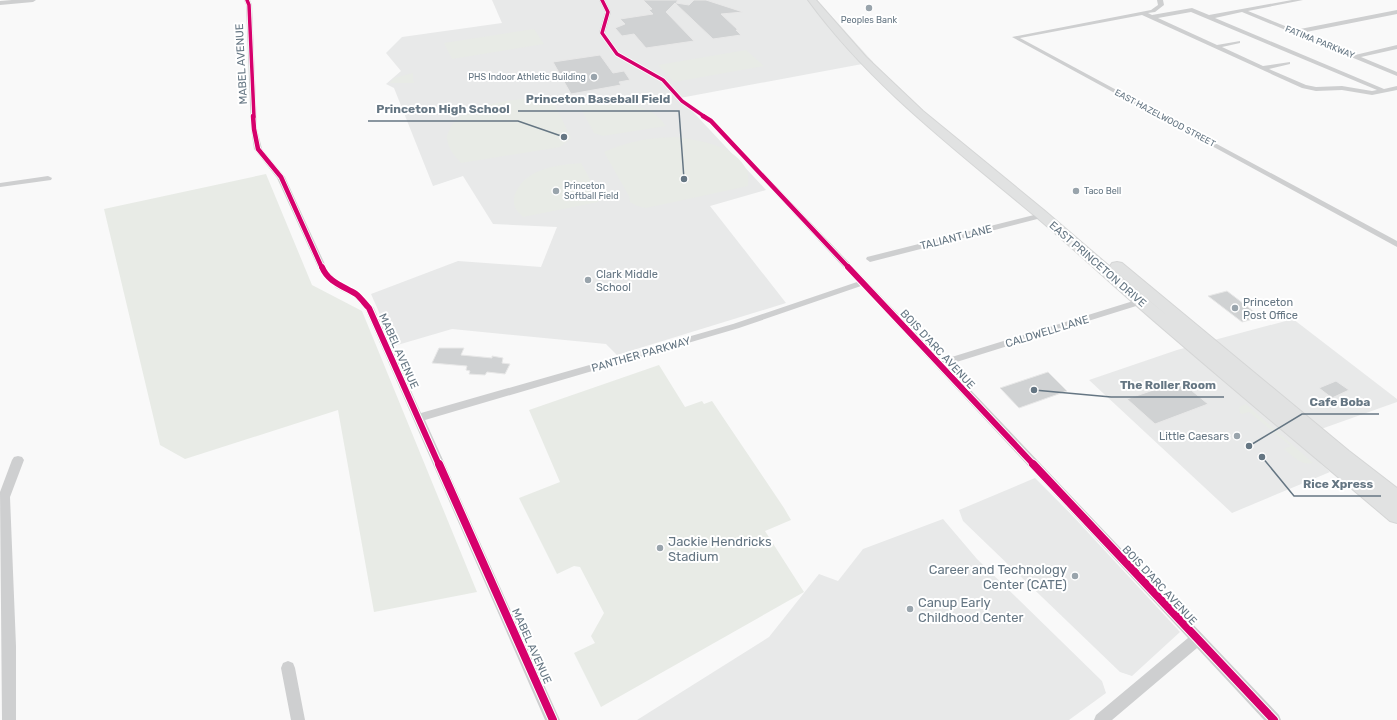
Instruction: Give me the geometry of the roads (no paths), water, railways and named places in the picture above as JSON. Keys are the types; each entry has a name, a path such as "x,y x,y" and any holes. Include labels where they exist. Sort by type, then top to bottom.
{"highway":[{"name":"EAST PRINCETON DRIVE","path":"812,0 847,36"},
{"name":"EAST PRINCETON DRIVE","path":"824,0 847,36 877,75 968,155 1100,252 1154,299 1397,499"},
{"name":"EAST PRINCETON DRIVE","path":"1037,207 1140,301 1397,515"}],"street":[{"path":"0,3 33,0"},
{"name":"MABEL AVENUE","path":"247,0 249,5 254,129 258,149 281,177 324,272 339,286 357,295 369,308 553,720"},
{"name":"BOIS D'ARC AVENUE","path":"602,0 608,12 602,31 603,35 618,54 663,80 682,101 707,118 1274,720"},
{"path":"1143,13 1158,8 1161,5 1160,0"},
{"path":"1209,17 1300,0"},
{"path":"1152,17 1192,10 1382,91"},
{"name":"FATIMA PARKWAY","path":"1243,11 1397,74"},
{"path":"1295,32 1397,12"},
{"path":"1143,13 1304,87 1316,89 1342,88 1372,93 1397,88"},
{"name":"EAST HAZELWOOD STREET","path":"1143,13 1015,37 1397,244"},
{"path":"1216,47 1238,42"},
{"path":"1354,56 1397,47"},
{"path":"1262,68 1288,63"},
{"path":"1,188 48,178"},
{"name":"TALIANT LANE","path":"870,259 1037,207"},
{"name":"PANTHER PARKWAY","path":"418,418 736,326 862,283"},
{"name":"CALDWELL LANE","path":"939,364 1140,301 1154,299"},
{"path":"9,720 9,646 4,497 18,460"},
{"path":"1101,720 1198,639"},
{"path":"288,668 298,720"}],"place":[{"name":"Peoples Bank","path":"869,8"},
{"name":"PHS Indoor Athletic Building","path":"594,77"},
{"name":"Princeton High School","path":"564,137"},
{"name":"Princeton Baseball Field","path":"684,179"},
{"name":"Princeton Softball Field","path":"556,191"},
{"name":"Taco Bell","path":"1076,191"},
{"name":"Clark Middle School","path":"588,280"},
{"name":"Princeton Post Office","path":"1235,308"},
{"name":"The Roller Room","path":"1034,390"},
{"name":"Little Caesars","path":"1237,436"},
{"name":"Cafe Boba","path":"1249,446"},
{"name":"Rice Xpress","path":"1262,457"},
{"name":"Jackie Hendricks Stadium","path":"660,548"},
{"name":"Career and Technology Center (CATE)","path":"1075,576"},
{"name":"Canup Early Childhood Center","path":"910,609"}]}
